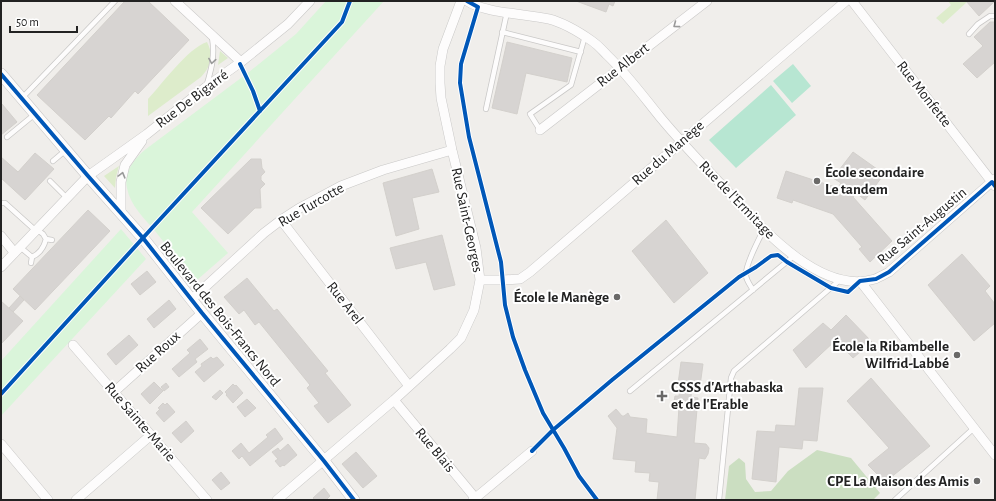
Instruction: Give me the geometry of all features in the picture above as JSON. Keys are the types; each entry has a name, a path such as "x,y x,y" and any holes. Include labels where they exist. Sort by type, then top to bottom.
{"street":[{"path":"175,1 241,62"},
{"name":"Rue De Bigarré","path":"1,267 66,197 88,176 147,134 206,87 241,62 288,24 310,1"},
{"name":"Rue Saint-Georges","path":"277,500 394,400 461,338 474,310 480,280 476,248 441,98 440,66 447,38 461,1"},
{"name":"Rue de l'Ermitage","path":"467,1 483,8 561,23 594,42 620,67 680,142 764,229 789,252 814,269 841,279 860,281"},
{"name":"Rue Albert","path":"540,130 707,1"},
{"name":"Rue du Manège","path":"480,280 520,279 530,272 846,1"},
{"name":"Rue Monfette","path":"852,1 994,183"},
{"name":"Boulevard des Bois-Francs Nord","path":"1,74 143,238 202,313 324,460 354,500"},
{"name":"Rue De Bigarré","path":"121,214 121,182 125,165 147,134"},
{"name":"Rue Turcotte","path":"192,299 252,244 281,220 298,209 342,186 383,170 452,150"},
{"name":"Rue Saint-Augustin","path":"860,281 876,279 889,272 994,183"},
{"name":"Rue Arel","path":"281,220 409,386"},
{"path":"1,236 17,249"},
{"path":"860,281 995,455"},
{"name":"Rue Roux","path":"114,392 202,313"},
{"name":"Rue Sainte-Marie","path":"73,345 207,500"},
{"name":"Rue Blais","path":"394,400 475,499"},
{"path":"76,500 151,435"},
{"path":"1,444 48,500"},
{"path":"475,499 532,450"}],"lane":[{"path":"22,99 115,1"},
{"path":"486,109 507,12"},
{"path":"969,34 978,24 990,16 995,16"},
{"path":"502,32 580,52"},
{"path":"206,87 212,66 214,49 212,35"},
{"path":"540,130 530,114 570,84 585,36"},
{"path":"6,137 35,114"},
{"path":"53,161 66,150"},
{"path":"50,181 66,197"},
{"path":"1,203 5,203 36,230 43,234 46,240"},
{"path":"753,290 747,279 746,273 764,229"},
{"path":"46,240 52,240"},
{"path":"32,256 36,255 46,240"},
{"path":"17,249 32,256"},
{"path":"31,263 32,256"},
{"path":"630,392 795,256"},
{"path":"719,500 731,378 734,371 841,279"},
{"path":"895,500 974,428"}],"green space":[{"path":"326,1 384,1 192,212 228,253 197,280 134,206 127,188 126,182 128,171 134,161 146,149 249,72 296,34"},
{"path":"948,1 967,2 943,24 936,18 951,5"},
{"path":"207,42 211,56 209,65 201,77 148,116 148,99 183,59 199,46"},
{"path":"220,51 228,58 218,65"},
{"path":"793,64 811,86 792,103 773,81"},
{"path":"771,85 796,115 736,168 709,140"},
{"path":"119,166 116,177 115,188 104,176"},
{"path":"121,229 146,259 1,416 1,361"},
{"path":"817,450 851,458 880,493 873,500 725,500 729,466 739,458 745,463 746,479 755,492 771,491 788,471"}],"building":[{"path":"125,1 148,1 189,40 138,94 135,91 111,118 109,116 85,140 37,95"},
{"path":"576,1 615,1 613,6 609,4 606,12"},
{"path":"966,1 995,1 979,16"},
{"path":"990,22 995,22 995,62 977,78 963,64 983,46 974,37"},
{"path":"507,42 572,58 567,82 526,73 517,114 492,108"},
{"path":"2,104 17,122 1,135 1,106"},
{"name":"École secondaire Le tandem","path":"853,152 884,174 865,200 856,193 853,197 892,241 870,262 859,249 862,247 833,214 793,200 792,203 777,198 786,171 838,188 841,183 833,178"},
{"path":"35,153 54,169 25,200 1,178 1,157 18,172"},
{"path":"251,159 261,159 262,168 265,172 261,176 261,180 265,184 260,189 261,208 255,208 228,234 201,208"},
{"path":"432,169 439,192 412,198 419,229 396,236 383,183"},
{"path":"88,210 110,231 35,310 13,289"},
{"path":"666,220 708,273 674,303 632,251"},
{"path":"442,235 455,285 434,290 426,262 396,269 390,248"},
{"path":"962,254 990,286 985,291 995,304 995,323 974,341 928,285"},
{"path":"147,271 156,282 140,295 131,284"},
{"path":"247,278 274,311 277,309 328,371 325,373 351,405 328,423 314,406 319,403 307,388 310,385 259,322 255,325 244,310 239,314 224,297"},
{"path":"20,296 24,300 13,312 9,308"},
{"path":"169,300 176,309 154,328 147,319"},
{"path":"1,301 23,321 1,344"},
{"path":"846,315 872,342 853,358 836,340 806,368 793,350 823,323 831,330"},
{"path":"129,335 138,345 116,365 107,354"},
{"path":"200,339 208,349 195,359 197,362 179,377 172,369 190,353 187,350"},
{"path":"211,357 213,359 217,357 224,365 204,382 195,372 202,366 201,364"},
{"path":"681,362 703,364 700,386 692,385 691,397 698,398 694,443 706,444 709,448 708,454 705,459 699,458 695,500 657,500 659,482 649,481 650,473 635,472 636,461 613,459 617,428 608,416 616,409 622,416 628,413 630,417 647,419 646,433 677,437 679,407 673,407 675,396 679,396 680,385 678,384"},
{"path":"871,378 930,446 885,482 868,465 889,448 847,401"},
{"path":"154,382 163,391 150,404 141,394"},
{"path":"166,383 169,387 164,391 161,387"},
{"path":"233,384 235,386 236,385 243,393 233,403 225,392"},
{"path":"799,388 823,388 817,441 803,440 802,449 779,447 776,482 752,479 757,431 775,432 776,425 795,426"},
{"path":"220,390 223,393 216,400 212,397"},
{"path":"247,399 256,408 245,417 237,407"},
{"path":"163,403 165,405 167,403 175,412 164,422 156,413 160,409 158,408"},
{"path":"186,421 194,431 181,443 172,433"},
{"path":"275,428 283,439 250,466 242,456 239,459 232,451 241,443 249,453 268,437 266,435"},
{"path":"288,444 297,455 284,466 283,465 280,467 275,461 278,459 272,452 278,448 280,451"},
{"path":"356,452 377,476 363,488 342,464"},
{"path":"221,472 230,483 221,490 212,480"},
{"path":"324,488 330,496 326,500 315,500 313,498"}],"cycle path":[{"path":"1,394 342,22 350,1"},
{"path":"467,1 478,7 461,64 460,83 469,137 501,262 505,305 513,337 543,413 579,476 597,500"},
{"path":"240,64 253,91 260,111"},
{"path":"1,74 143,238 354,500"},
{"path":"532,451 553,430 612,380 739,277 771,256 778,255 831,288 848,292 860,281 876,279 889,272 992,182 995,186"}],"place":[{"name":"École secondaire Le tandem","path":"817,181"},
{"name":"École le Manège","path":"617,297"},
{"name":"École la Ribambelle Wilfrid-Labbé","path":"957,355"},
{"name":"CSSS d'Arthabaska et de l'Erable","path":"662,396"},
{"name":"CPE La Maison des Amis","path":"977,481"}]}
